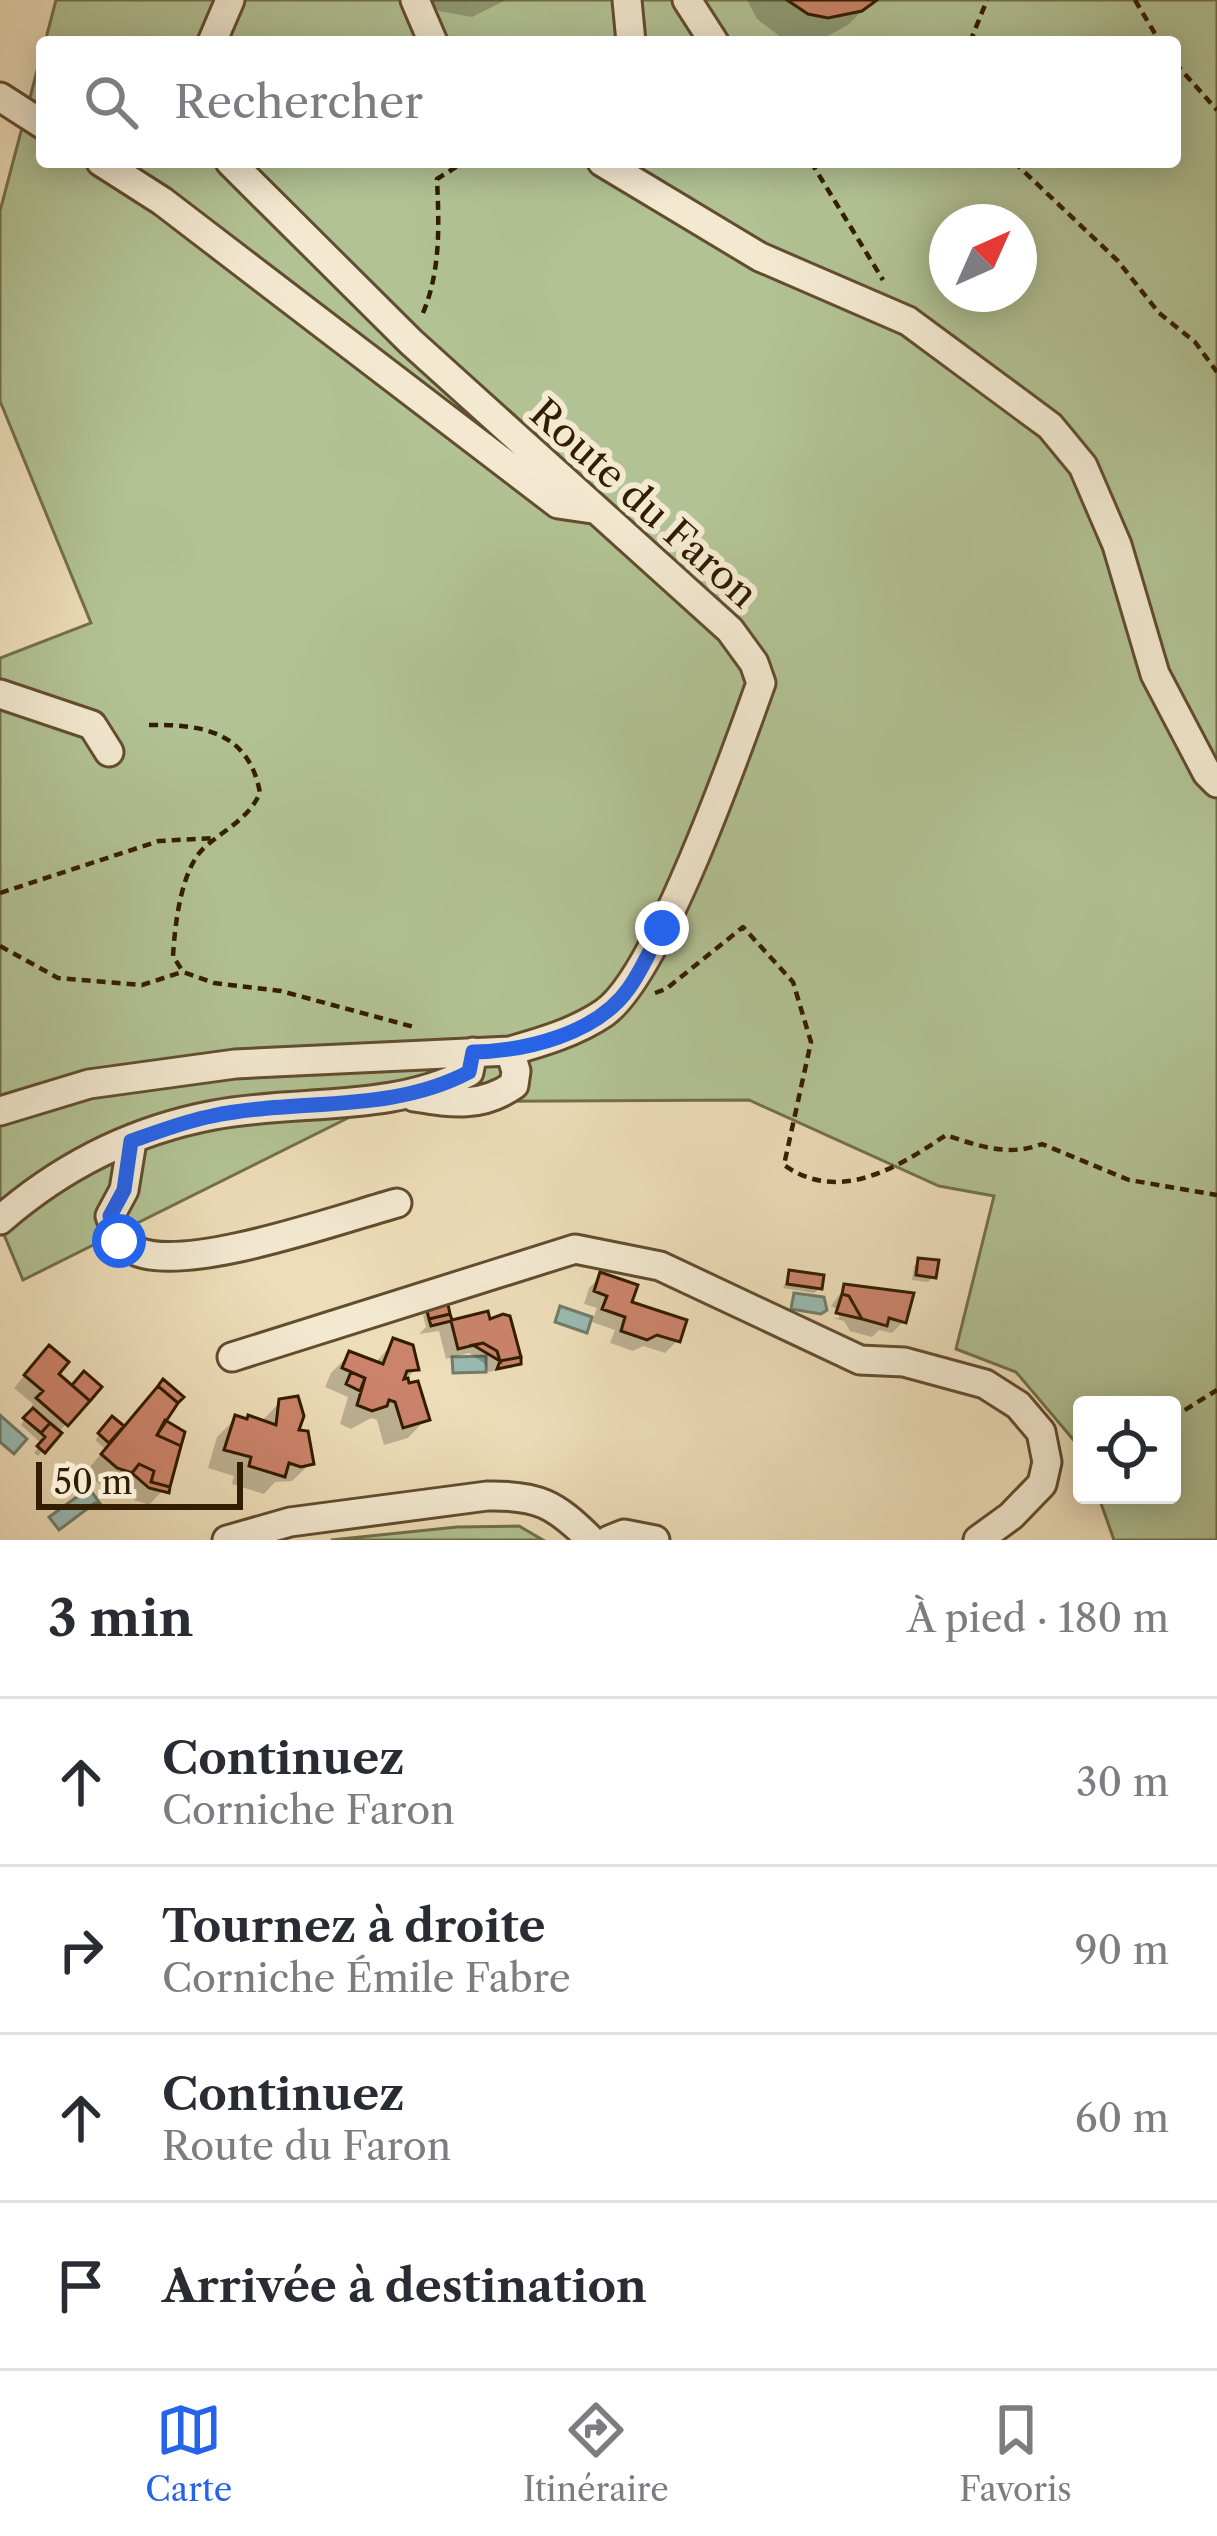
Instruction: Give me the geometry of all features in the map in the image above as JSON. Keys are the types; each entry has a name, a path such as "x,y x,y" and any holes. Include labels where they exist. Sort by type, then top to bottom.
{"street":[{"path":"215,36 230,0"},
{"path":"416,0 431,36"},
{"path":"627,0 630,36"},
{"path":"687,0 710,36"},
{"path":"0,97 36,120"},
{"path":"110,168 162,201 558,504 592,509"},
{"name":"Route du Faron","path":"0,1111 89,1084 235,1064 510,1051 544,1041 605,1012 628,990 662,928 761,683 754,663 730,630 411,342 236,168"},
{"path":"618,168 760,257 908,321 1050,426 1083,466 1117,545 1155,674 1207,773 1217,783"},
{"path":"0,694 92,725 109,752"},
{"path":"404,1095 461,1104 495,1098 514,1084 510,1051"},
{"path":"0,1220 36,1189 92,1154 213,1115 404,1095 469,1072 473,1052"},
{"path":"131,1141 124,1190 110,1216 119,1241 136,1252 162,1257 218,1251 398,1203"},
{"path":"232,1357 574,1249 661,1266 860,1360 904,1362 985,1384 1018,1406 1041,1432 1047,1462 1042,1484 1012,1516 978,1540"},
{"path":"227,1540 290,1522 487,1496 519,1496 544,1501 591,1540"},
{"path":"609,1540 624,1534 655,1540"}],"path":[{"path":"972,36 987,0"},
{"path":"1135,0 1156,36"},
{"path":"1181,70 1217,110"},
{"path":"411,342 433,289 440,228 437,179 454,168"},
{"path":"815,168 884,281"},
{"path":"1020,168 1118,261 1217,372"},
{"path":"148,725 186,725 220,734 247,755 260,793 251,812 202,849 187,870 173,956 183,972"},
{"path":"0,893 159,841 218,838"},
{"path":"605,1012 666,989 742,927 793,982 811,1042 784,1165 806,1180 842,1185 911,1158 946,1135 981,1147 1023,1151 1042,1144 1129,1180 1217,1196"},
{"path":"0,946 58,979 142,985 183,972 214,983 281,991 415,1028 430,1039 430,1052"},
{"path":"1181,1412 1217,1390"}],"green space":[{"path":"56,0 1217,0 1217,1540 1114,1540 1101,1504 1181,1504 1181,1396 1073,1396 1073,1439 1016,1372 956,1349 994,1196 939,1186 749,1100 380,1102 23,1280 0,1225 0,658 91,623 0,401 0,211 36,75 36,168 1181,168 1181,36 47,36"},
{"path":"519,1526 543,1540 331,1540 457,1527"}],"water":[{"path":"794,1293 824,1297 827,1310 821,1314 791,1309"},
{"path":"560,1306 592,1317 587,1333 555,1322"},
{"path":"486,1356 486,1372 453,1373 452,1357"},
{"path":"0,1415 27,1439 14,1454 0,1442"},
{"path":"89,1488 101,1505 95,1503 59,1530 49,1517"}],"building":[{"path":"787,0 877,0 862,11 828,18 808,14"},
{"path":"918,1258 939,1260 936,1278 916,1275"},
{"path":"789,1270 824,1275 822,1289 787,1284"},
{"path":"600,1272 638,1285 632,1302 687,1320 680,1342 657,1335 647,1340 621,1331 625,1317 602,1309 607,1296 594,1291"},
{"path":"844,1284 914,1293 906,1323 889,1318 887,1326 862,1319 849,1296 842,1294"},
{"path":"842,1294 849,1296 862,1319 836,1313"},
{"path":"447,1300 450,1314 429,1319 426,1307"},
{"path":"488,1311 490,1319 510,1316 521,1357 500,1361 497,1351 483,1343 458,1349 451,1321 431,1326 429,1319 450,1314 452,1320"},
{"path":"393,1338 413,1345 419,1370 407,1371 404,1379 418,1381 430,1420 403,1428 395,1402 389,1400 387,1406 372,1411 357,1405 365,1378 342,1368 349,1351 383,1364"},
{"path":"483,1343 497,1351 500,1361 473,1345"},
{"path":"49,1345 69,1362 59,1374 90,1401 68,1426 36,1398 43,1391 24,1375"},
{"path":"521,1357 521,1364 497,1369 500,1361"},
{"path":"84,1371 102,1387 90,1401 72,1385"},
{"path":"351,1372 365,1378 360,1391 346,1384"},
{"path":"163,1379 184,1397 178,1403 158,1386"},
{"path":"158,1386 178,1403 157,1435 181,1446 170,1487 151,1482 154,1471 139,1464 132,1473 101,1454"},
{"path":"298,1396 304,1416 299,1430 308,1431 314,1464 289,1463 285,1477 249,1466 251,1457 224,1450 235,1415 276,1425 279,1399"},
{"path":"33,1408 50,1423 41,1433 23,1418"},
{"path":"112,1416 124,1426 109,1443 98,1433"},
{"path":"165,1420 185,1432 181,1446 157,1435"},
{"path":"50,1423 62,1433 45,1453 37,1446"},
{"path":"139,1464 154,1471 151,1482 170,1487 169,1493 149,1488 132,1473"}],"route":[{"path":"119,1241 110,1216 124,1190 131,1141 213,1115 404,1095 452,1081 469,1072 473,1052 510,1051 544,1041 605,1012 628,990 662,928"}]}
